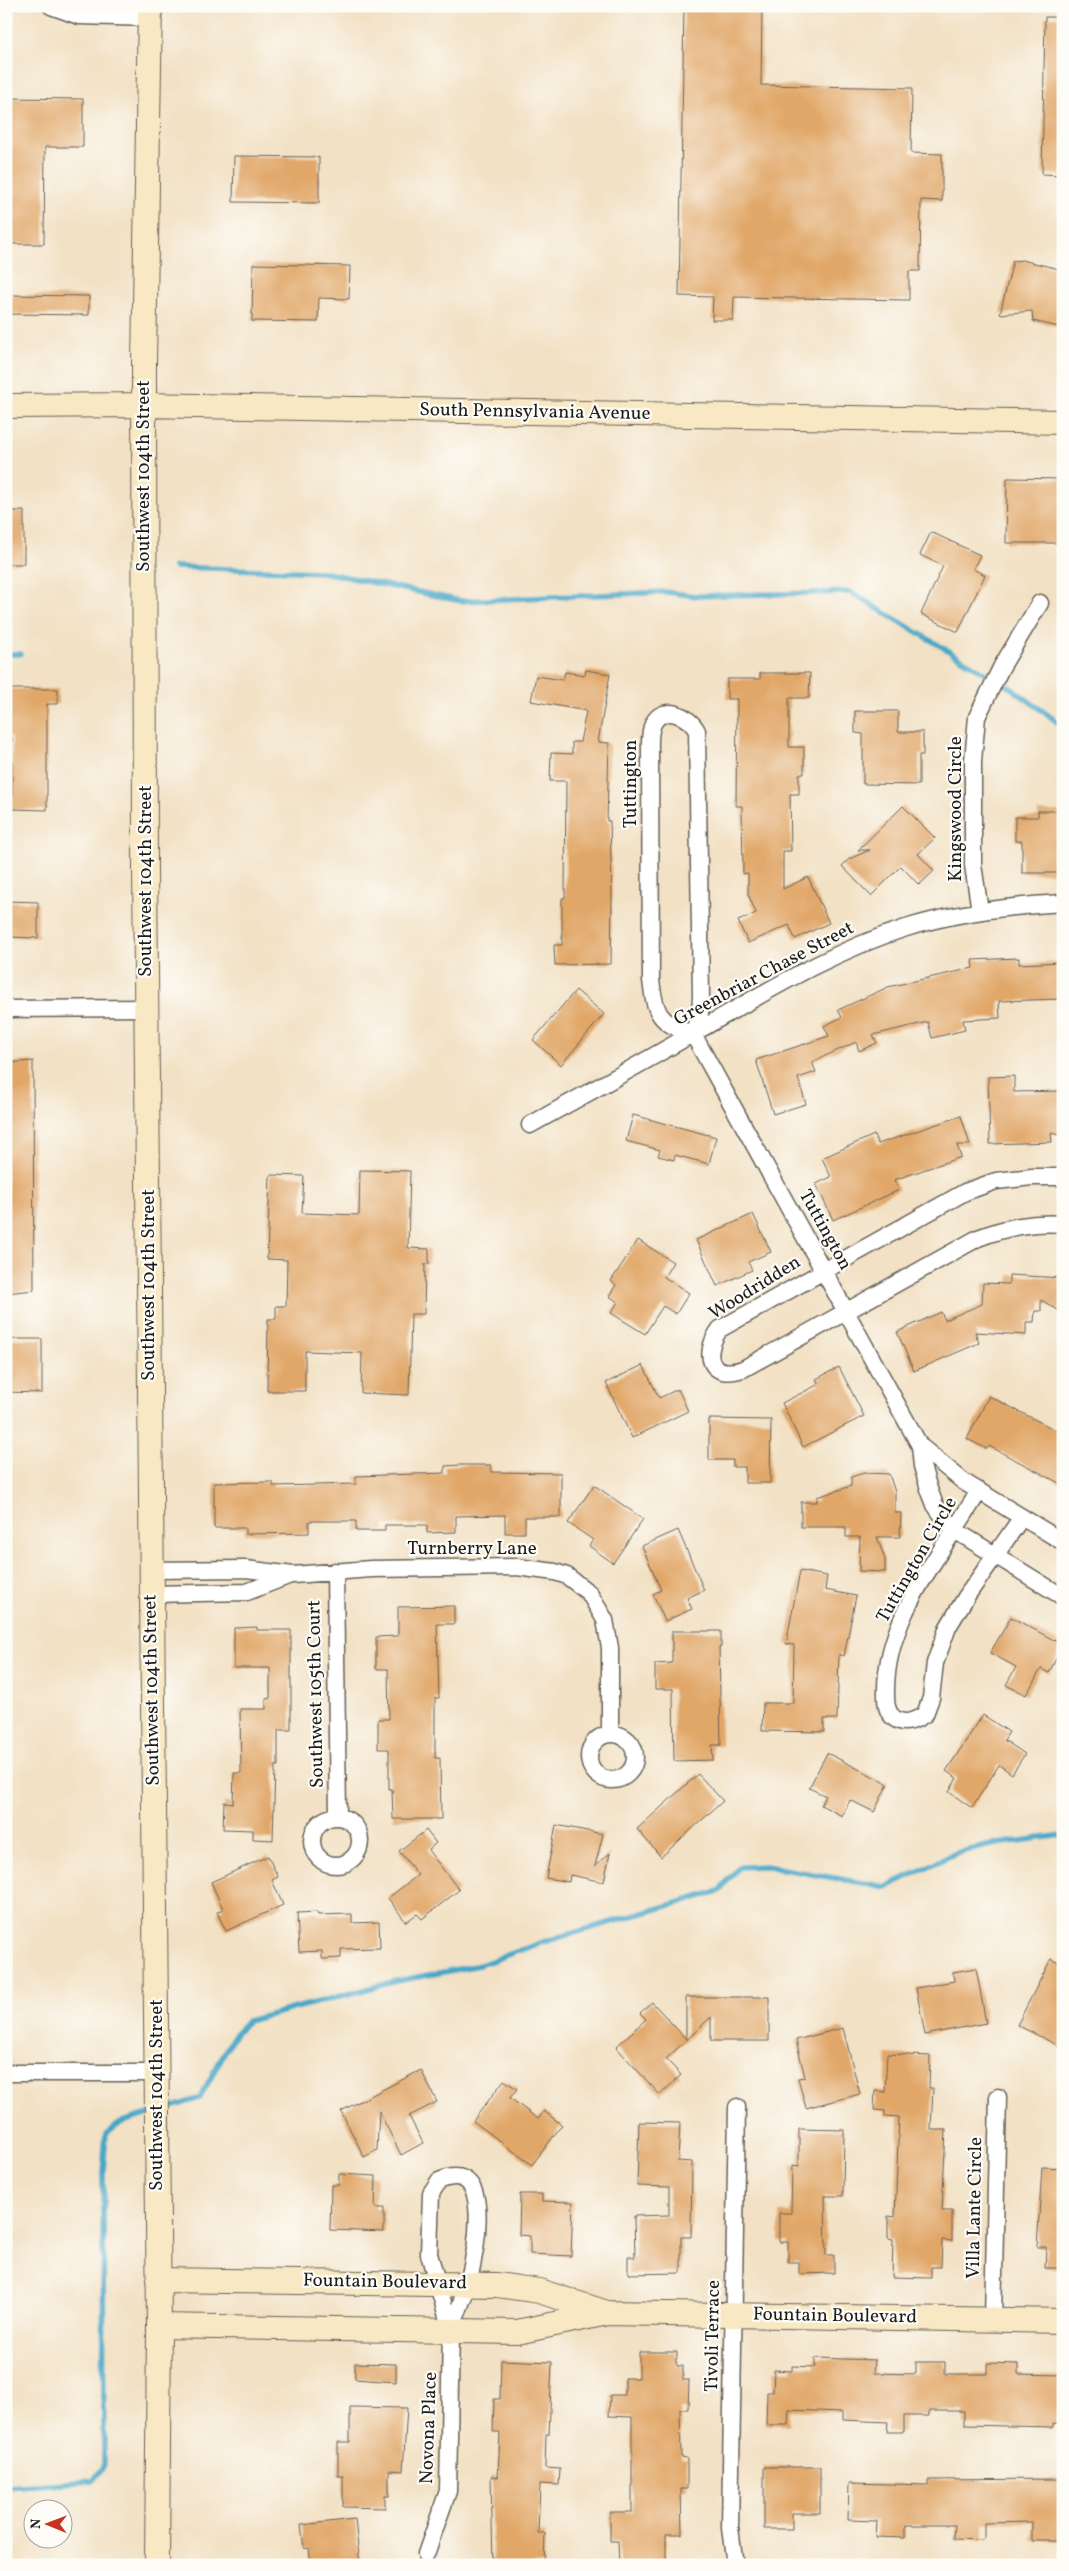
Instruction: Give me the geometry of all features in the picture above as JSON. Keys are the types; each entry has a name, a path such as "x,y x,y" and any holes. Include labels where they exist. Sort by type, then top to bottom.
{"main road":[{"name":"Southwest 104th Street","path":"150,12 144,406 151,1594 157,2073 157,2565"},
{"name":"South Pennsylvania Avenue","path":"6,406 144,406 1063,422"},
{"name":"Fountain Boulevard","path":"158,2280 468,2284 522,2287 607,2313"},
{"name":"Fountain Boulevard","path":"158,2326 517,2332 607,2313 1063,2321"}],"street":[{"path":"51,6 79,16 150,12"},
{"name":"Kingswood Circle","path":"980,911 973,865 972,761 977,717 983,701 1002,666 1040,603"},
{"name":"Tuttington","path":"693,1034 700,1013 701,996 697,731 693,723 686,717 668,713 655,720 650,735 651,980 659,1016 672,1027 693,1034 848,1312 920,1446 964,1482 1063,1542"},
{"name":"Greenbriar Chase Street","path":"530,1125 693,1034 749,1000 846,950 906,927 980,911 1063,903"},
{"path":"6,1009 147,1008"},
{"name":"Woodridden","path":"1063,1177 1032,1177 996,1181 965,1192 824,1269 720,1329 710,1346 713,1366 725,1373 744,1369 978,1238 1016,1225 1033,1223 1063,1224"},
{"name":"Tuttington","path":"920,1446 922,1466 935,1505 956,1531 1063,1597"},
{"name":"Tuttington Circle","path":"979,1491 956,1531 931,1567 905,1613 896,1634 886,1686 888,1712 894,1718 903,1722 911,1722 925,1714 931,1698 935,1663 948,1627 1022,1517"},
{"name":"Turnberry Lane","path":"152,1570 246,1569 292,1575 335,1571 517,1567 541,1569 567,1576 589,1594 605,1620 609,1635 610,1733"},
{"name":"Southwest 105th Court","path":"335,1571 338,1817"},
{"name":"Turnberry Lane","path":"151,1594 247,1592 292,1575"},
{"path":"6,2074 157,2073"},
{"name":"Villa Lante Circle","path":"993,2319 998,2097"},
{"name":"Tivoli Terrace","path":"735,2565 730,2528 737,2107"},
{"name":"Novona Place","path":"426,2554 448,2492 451,2330 429,2254 431,2193 440,2181 457,2177 464,2178 471,2184 477,2205 476,2246 468,2284 451,2330"}],"building":[{"path":"684,6 762,6 761,85 912,88 911,153 942,154 942,201 921,200 920,271 909,271 909,300 734,297 733,320 712,320 713,297 679,296"},
{"path":"1045,17 1063,17 1063,175 1042,174"},
{"path":"6,98 83,99 83,147 45,147 44,244 6,244"},
{"path":"234,156 319,157 319,203 233,202"},
{"path":"1022,260 1063,270 1063,328 1033,321 1032,311 1000,314 1013,261"},
{"path":"253,264 350,266 349,299 319,298 318,322 252,321"},
{"path":"6,295 89,296 89,315 6,314"},
{"path":"1007,478 1063,479 1063,543 1006,543"},
{"path":"6,511 24,511 24,564 6,564"},
{"path":"931,532 980,555 973,569 985,575 958,632 921,614 943,566 920,555"},
{"path":"586,670 610,674 598,742 609,743 607,821 610,821 611,964 555,965 554,945 562,945 562,898 565,898 566,781 550,781 551,753 572,754 572,742 580,742 586,711 531,701 536,676 563,680 565,672 585,675"},
{"path":"760,673 810,673 809,698 789,698 789,747 804,747 804,774 799,774 799,794 790,794 791,851 783,851 783,889 808,877 829,923 795,939 789,925 748,943 738,921 756,913 748,894 748,873 743,874 742,806 736,806 737,699 727,699 727,679 760,679"},
{"path":"6,689 58,689 58,704 47,704 47,810 12,809 12,737 6,737"},
{"path":"855,711 898,711 898,732 923,732 923,755 919,755 919,785 863,784 863,734 855,733"},
{"path":"903,806 935,838 918,854 934,871 919,885 901,866 871,896 842,866 849,859 870,850 858,850"},
{"path":"1038,811 1063,811 1063,873 1022,873 1022,841 1015,841 1015,817 1038,817"},
{"path":"6,901 38,902 38,938 6,937"},
{"path":"1019,958 1019,964 1063,962 1063,999 999,1001 1000,1018 963,1020 965,1030 932,1038 928,1022 873,1035 877,1043 859,1051 856,1042 812,1062 816,1072 798,1078 806,1104 773,1114 756,1060 829,1036 824,1026 842,1017 838,1010 888,987 973,968 972,960"},
{"path":"576,990 604,1014 561,1065 533,1040"},
{"path":"33,1061 34,1290 6,1293 6,1063"},
{"path":"1014,1076 1014,1092 1063,1091 1063,1136 1051,1133 1052,1142 990,1144 988,1077"},
{"path":"633,1115 716,1137 709,1164 675,1155 674,1160 658,1156 660,1150 626,1141"},
{"path":"961,1116 970,1145 957,1145 961,1157 894,1180 899,1190 833,1220 816,1184 831,1177 822,1158 874,1135 878,1144"},
{"path":"360,1170 410,1171 408,1248 429,1249 429,1264 425,1264 424,1314 411,1314 409,1395 361,1393 362,1353 305,1351 305,1391 267,1391 268,1319 276,1319 276,1306 286,1306 287,1260 267,1259 270,1175 304,1176 302,1213 359,1215"},
{"path":"753,1214 771,1252 748,1262 752,1270 717,1286 696,1240"},
{"path":"638,1240 673,1262 664,1277 689,1293 676,1314 663,1306 645,1334 611,1313 618,1302 609,1296 616,1285 611,1281"},
{"path":"1009,1275 1063,1278 1063,1313 1041,1300 1041,1311 1035,1311 1034,1322 1026,1322 1026,1335 975,1332 979,1343 914,1371 897,1332 941,1312 945,1320 982,1304 983,1283 1009,1284"},
{"path":"6,1339 42,1339 42,1393 6,1392"},
{"path":"643,1365 659,1398 678,1389 688,1411 632,1438 606,1383"},
{"path":"839,1367 864,1416 803,1447 782,1403 819,1384 816,1379"},
{"path":"989,1396 1063,1434 1063,1485 989,1446 987,1449 967,1439"},
{"path":"709,1419 771,1420 770,1483 745,1483 745,1467 733,1467 733,1460 709,1460"},
{"path":"491,1465 492,1472 561,1473 561,1517 525,1517 525,1533 505,1533 505,1515 456,1516 456,1532 427,1533 427,1525 385,1525 385,1531 356,1531 356,1521 309,1521 309,1533 245,1534 245,1528 214,1528 214,1483 273,1482 273,1486 356,1484 356,1476 445,1473 445,1466"},
{"path":"864,1473 889,1474 895,1492 895,1513 901,1513 900,1537 877,1537 885,1559 885,1572 859,1571 860,1537 846,1537 846,1527 801,1527 801,1502 817,1502 817,1497 851,1486 851,1477"},
{"path":"594,1485 643,1519 613,1563 589,1546 593,1540 568,1523"},
{"path":"678,1530 704,1590 687,1598 692,1609 665,1621 653,1594 661,1590 642,1546"},
{"path":"800,1571 827,1576 825,1590 856,1596 844,1656 839,1654 837,1719 824,1719 824,1732 762,1731 763,1703 793,1703 794,1645 786,1644"},
{"path":"454,1606 454,1624 437,1624 439,1698 435,1698 435,1758 440,1758 441,1819 393,1819 392,1789 389,1789 389,1749 378,1749 378,1719 389,1719 388,1669 376,1669 376,1637 398,1636 398,1607"},
{"path":"1011,1617 1063,1645 1049,1673 1041,1669 1026,1695 1006,1685 1016,1667 990,1653"},
{"path":"257,1627 257,1630 291,1630 291,1730 278,1730 278,1766 275,1766 273,1840 253,1839 253,1830 223,1829 224,1802 233,1803 234,1773 241,1773 240,1709 266,1709 266,1699 270,1698 270,1668 234,1668 234,1628"},
{"path":"672,1631 721,1631 721,1647 719,1647 721,1745 712,1745 713,1760 674,1761 673,1689 655,1689 655,1664 672,1663"},
{"path":"983,1715 1009,1732 1004,1740 1025,1754 1012,1774 999,1765 972,1808 949,1792 957,1778 946,1771"},
{"path":"827,1753 888,1784 874,1812 850,1800 842,1816 821,1805 826,1796 809,1788"},
{"path":"698,1774 723,1801 661,1857 637,1829"},
{"path":"556,1825 603,1834 595,1866 610,1853 604,1882 570,1875 569,1882 546,1878"},
{"path":"426,1830 436,1843 428,1850 459,1890 422,1919 417,1914 406,1922 388,1898 418,1875 399,1851"},
{"path":"268,1856 278,1877 272,1880 283,1905 226,1931 217,1912 223,1909 211,1882"},
{"path":"317,1912 318,1915 352,1914 352,1923 379,1922 380,1948 341,1949 341,1958 322,1959 322,1951 299,1952 297,1913"},
{"path":"1051,1959 1063,1965 1063,2048 1017,2025"},
{"path":"976,1968 986,2023 925,2035 916,1988 954,1981 953,1972"},
{"path":"686,1997 769,1997 769,2041 711,2041 711,2017 666,2059 681,2075 660,2095 616,2047 646,2019 640,2013 652,2002 686,2039"},
{"path":"843,2028 860,2094 806,2108 798,2078 805,2077 796,2040"},
{"path":"887,2054 930,2056 929,2088 933,2088 931,2130 946,2130 942,2211 952,2211 952,2241 942,2240 941,2267 931,2267 931,2278 892,2277 893,2240 888,2239 888,2216 895,2217 899,2117 885,2116 885,2111 874,2110 875,2091 885,2092"},
{"path":"421,2070 437,2102 409,2116 423,2143 401,2155 379,2111 377,2150 364,2157 341,2111"},
{"path":"504,2080 517,2089 510,2098 538,2119 544,2111 562,2125 532,2165 473,2121"},
{"path":"639,2122 680,2123 678,2161 692,2162 691,2237 681,2237 681,2273 628,2274 628,2257 635,2257 634,2216 669,2215 669,2187 637,2186"},
{"path":"799,2129 844,2130 843,2196 825,2196 826,2255 834,2255 834,2273 799,2274 799,2262 788,2262 788,2242 779,2242 779,2213 791,2213 792,2165 799,2166"},
{"path":"1042,2167 1063,2168 1063,2268 1045,2268 1046,2247 1037,2247"},
{"path":"339,2174 376,2176 375,2208 384,2208 384,2232 330,2230 331,2185 339,2185"},
{"path":"520,2194 542,2194 542,2201 573,2202 571,2256 530,2254 530,2236 519,2235"},
{"path":"639,2352 677,2352 677,2366 683,2366 683,2380 689,2380 688,2409 680,2409 681,2457 687,2458 687,2489 681,2489 682,2534 666,2534 666,2565 619,2565 618,2541 610,2541 610,2512 632,2512 632,2417 609,2416 610,2395 625,2395 625,2378 639,2378"},
{"path":"815,2358 875,2360 874,2373 916,2374 916,2362 945,2362 945,2374 987,2374 987,2363 1018,2364 1018,2374 1063,2375 1063,2424 1053,2423 1053,2427 964,2425 964,2411 929,2411 929,2416 904,2416 904,2432 887,2432 888,2422 843,2420 843,2412 789,2410 788,2425 766,2425 767,2392 773,2392 774,2370 792,2371 792,2366 815,2367"},
{"path":"501,2360 552,2362 549,2434 546,2434 545,2468 560,2469 559,2485 540,2484 538,2533 545,2533 544,2565 493,2565 491,2476 498,2477 500,2432 493,2432 494,2399 500,2399"},
{"path":"355,2363 396,2364 396,2382 355,2379"},
{"path":"350,2407 407,2408 403,2471 389,2470 389,2496 385,2496 385,2508 343,2507 343,2476 338,2476 338,2442 350,2442"},
{"path":"764,2467 820,2467 820,2513 792,2513 792,2529 764,2529"},
{"path":"1060,2479 1061,2541 1032,2541 1032,2522 984,2523 984,2540 954,2539 955,2525 905,2525 905,2538 876,2537 877,2521 848,2520 849,2483 928,2485 928,2480"},
{"path":"355,2519 360,2565 311,2565 309,2548 304,2549 301,2525"}],"waterway":[{"path":"175,567 323,572 461,601 666,592 696,596 850,592 1014,690 1063,726"},
{"path":"6,654 20,654"},
{"path":"163,2110 200,2098 231,2040 247,2021 397,1981 480,1965 543,1942 719,1891 739,1867 766,1866 886,1887 956,1853 996,1844 1063,1835"},
{"path":"6,2487 93,2481 104,2465 103,2172 106,2134 122,2122 152,2113"}]}
